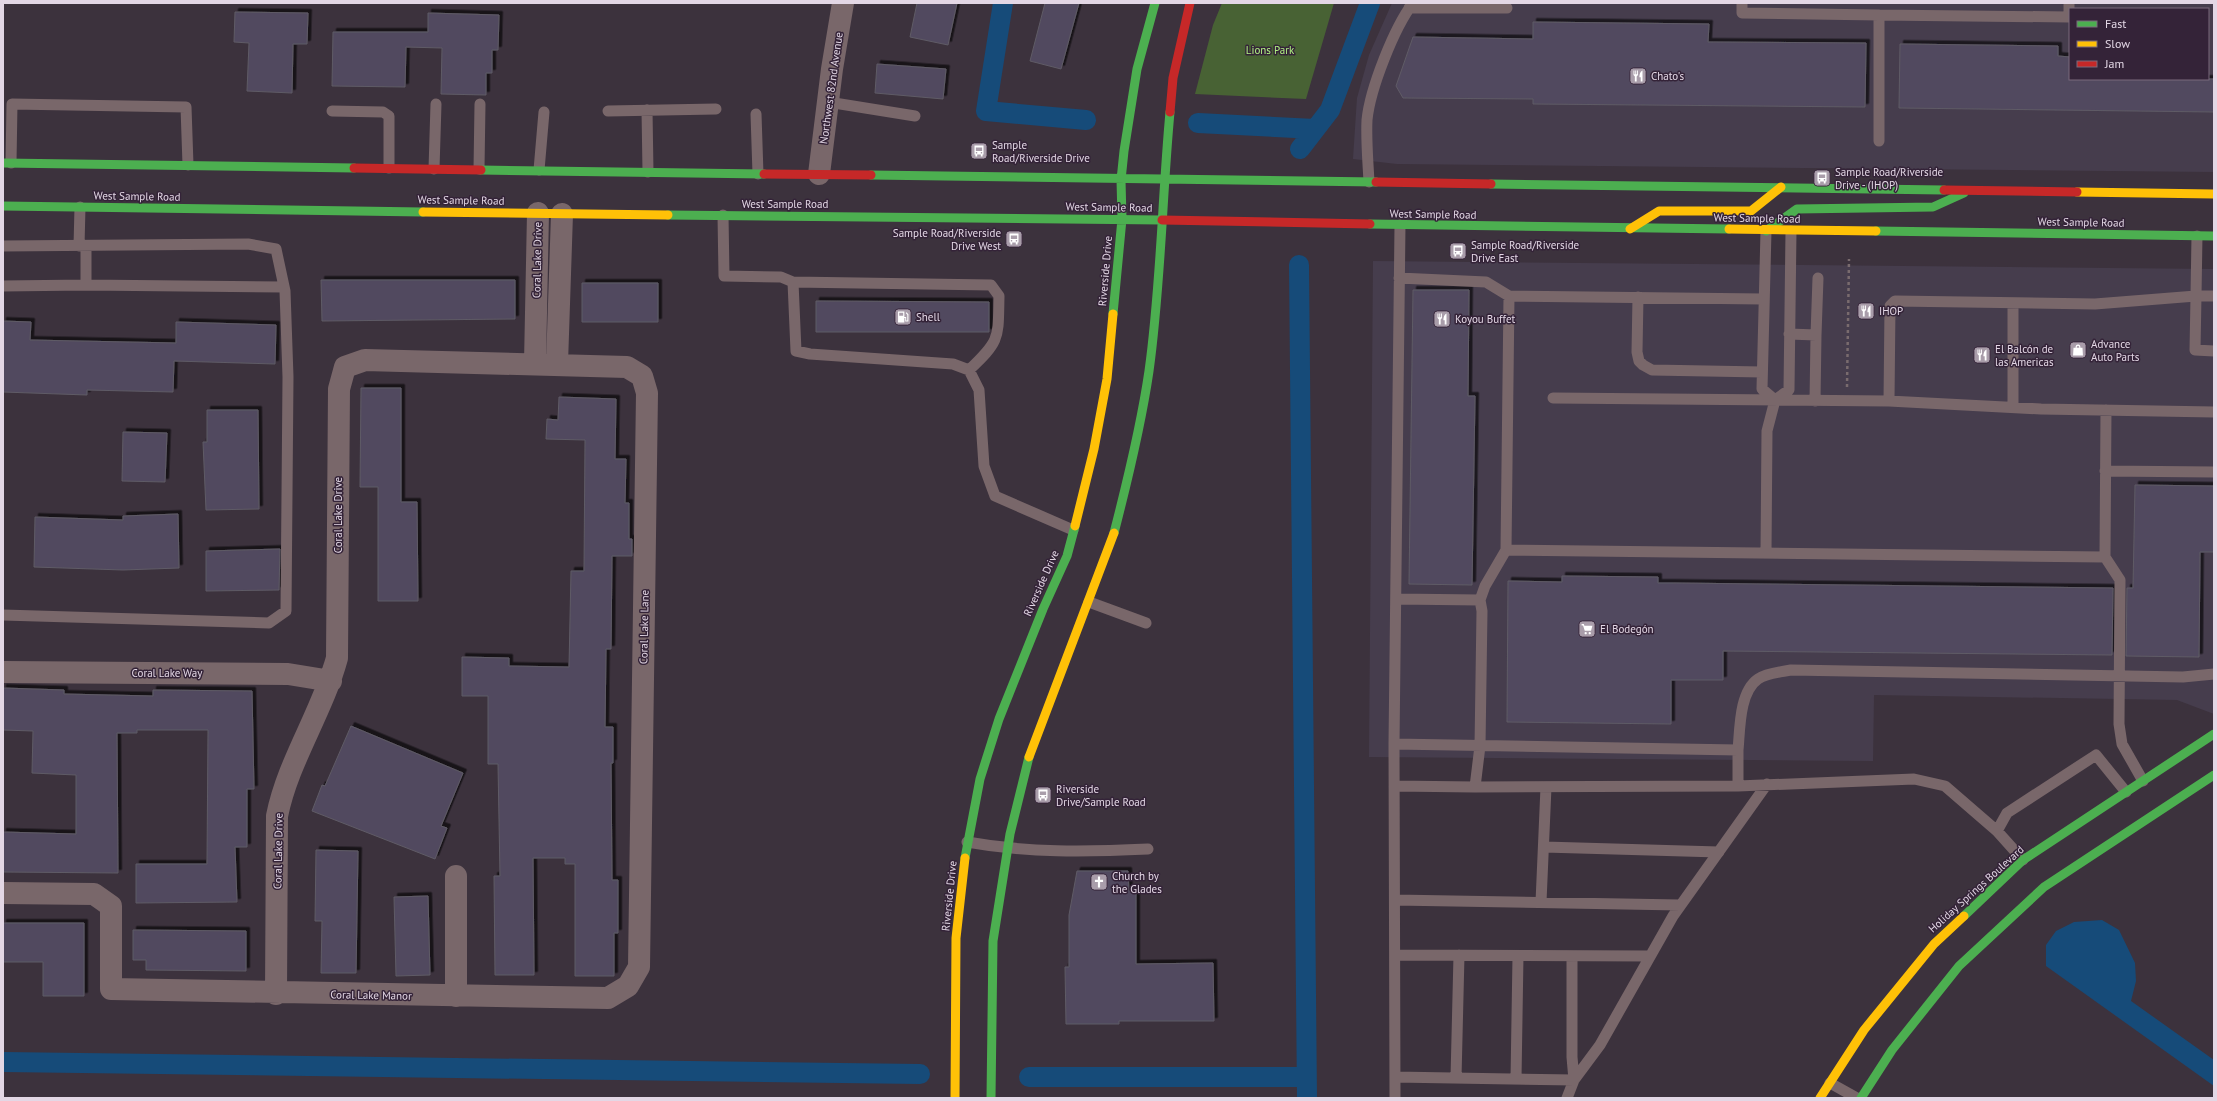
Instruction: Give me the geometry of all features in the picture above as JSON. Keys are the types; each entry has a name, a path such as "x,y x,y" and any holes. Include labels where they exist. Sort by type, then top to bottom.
{"main road":[{"name":"Riverside Drive","path":"955,1098 956,938 967,842 980,779 999,719 1043,609 1068,556 1094,449 1107,379 1122,219 1121,180 1137,69 1155,3"},
{"path":"991,1098 993,941 1008,849 1028,760 1052,693 1111,543 1136,449 1149,370 1164,220 1164,180 1173,78 1190,3"},
{"path":"7,163 819,174 1121,180 1781,187 2214,194"},
{"path":"1630,229 1659,211 1751,210 1781,187"},
{"path":"1766,231 1797,209 1933,207 1969,190"},
{"name":"West Sample Road","path":"3,206 562,214 1122,219 1400,226 2214,236"},
{"name":"Holiday Springs Boulevard","path":"1820,1098 1864,1030 1934,944 2025,863 2126,792 2214,734"},
{"path":"1860,1098 1892,1050 1959,966 2042,884 2214,775"}],"street":[{"name":"Northwest 82nd Avenue","path":"819,174 843,3"},
{"name":"Coral Lake Drive","path":"276,994 277,816 282,793 331,681 337,658 339,388 345,367 365,360 535,363 538,213"},
{"path":"557,364 562,214"},
{"name":"Coral Lake Lane","path":"535,363 627,367 642,376 647,393 639,967 628,986"},
{"name":"Coral Lake Way","path":"3,672 288,674 331,681"},
{"path":"456,876 456,996"},
{"name":"Coral Lake Manor","path":"3,893 94,894 111,906 111,989 276,994 608,998 628,986"}],"lane":[{"path":"1742,3 1742,13 2069,17 2069,3"},
{"path":"1369,182 1368,120 1373,93 1382,63 1411,6 1507,8"},
{"path":"1879,15 1879,141"},
{"path":"828,102 915,116"},
{"path":"7,163 12,104 186,107 188,165"},
{"path":"434,169 436,104"},
{"path":"479,170 480,104"},
{"path":"608,111 716,109"},
{"path":"647,110 648,172"},
{"path":"332,111 383,112 389,116 389,168"},
{"path":"539,170 544,112"},
{"path":"756,114 758,174"},
{"path":"80,207 86,285"},
{"path":"723,215 724,276 781,277 793,282 991,285 999,296 998,336 989,351 969,370"},
{"path":"1395,1098 1394,744 1400,226"},
{"path":"1766,231 1763,299 1762,389 1775,400"},
{"path":"1766,553 1767,431 1775,400 1789,390 1792,231"},
{"path":"2197,236 2195,350 2214,351"},
{"path":"3,246 248,244 276,249 284,287 288,385 286,611 269,623 3,615"},
{"path":"1399,278 1486,282 1509,296 1763,299"},
{"path":"1815,401 1818,278"},
{"path":"793,282 796,351 810,354 954,364 969,370 979,390 984,466 994,496 1074,530"},
{"path":"3,286 86,285 284,287"},
{"path":"1475,787 1480,746 1482,611 1480,600 1485,586 1506,550 1509,296"},
{"path":"1889,401 1890,306 1892,303 1899,300 2095,304 2196,296 2214,296"},
{"path":"1638,298 1637,352 1639,360 1643,365 1652,370 1762,372"},
{"path":"2012,406 2013,303"},
{"path":"1790,334 1816,335"},
{"path":"1554,398 1889,401 2106,410 2214,412"},
{"path":"2106,410 2105,557 2120,580 2121,675 2119,724 2122,744 2143,781"},
{"path":"2105,471 2214,472"},
{"path":"1506,550 2105,557"},
{"path":"1396,599 1480,600"},
{"path":"1089,602 1146,623"},
{"path":"1738,786 1738,750 1742,708 1749,689 1758,679 1774,673 1792,670 2183,677 2214,674"},
{"path":"1394,744 1738,750"},
{"path":"1997,830 2006,813 2096,755 2126,792"},
{"path":"1394,786 1738,786 1914,779 1945,786 1997,830 2025,863"},
{"path":"1567,1098 1574,1080 1600,1045 1680,905 1767,784"},
{"path":"1541,902 1546,787"},
{"path":"967,842 1008,849 1082,852 1148,849"},
{"path":"1544,847 1719,852"},
{"path":"1395,900 1680,905"},
{"path":"1395,955 1650,956"},
{"path":"1456,1078 1459,955"},
{"path":"1516,1079 1518,956"},
{"path":"1572,956 1572,1057 1574,1080"},
{"path":"1395,1077 1574,1080"},
{"path":"1830,1083 1857,1098"}],"path":[{"path":"1847,401 1850,259"}],"shaded area":[{"path":"1392,3 2214,3 2214,172 1397,164 1353,159 1357,98 1369,55"},
{"path":"1373,261 2214,269 2214,714 2177,700 1874,695 1873,761 1369,757"}],"green space":[{"name":"Lions Park","path":"1222,3 1334,3 1306,99 1195,94 1213,25"}],"water":[{"path":"2102,920 2119,930 2135,963 2136,981 2131,1001 2214,1060 2214,1086 2046,966 2046,945 2056,931 2074,922"}],"building":[{"path":"917,3 957,3 948,45 910,37"},
{"path":"1045,3 1079,3 1061,69 1030,61"},
{"path":"235,12 308,13 307,44 293,44 292,93 247,91 249,43 234,42"},
{"path":"428,13 499,15 498,50 492,50 492,73 486,73 486,95 441,94 442,48 406,47 405,87 332,86 333,32 428,32"},
{"path":"1533,22 1709,24 1708,42 1866,43 1865,107 1533,104 1533,99 1403,98 1396,86 1413,37 1533,39"},
{"path":"1900,44 2058,46 2058,56 2069,57 2069,80 2214,79 2214,112 1899,108"},
{"path":"877,64 946,69 943,99 875,93"},
{"path":"321,280 515,280 515,319 322,321"},
{"path":"582,283 658,283 658,322 582,322"},
{"path":"1413,290 1469,290 1468,396 1475,396 1472,585 1409,584"},
{"name":"Shell","path":"816,301 989,302 989,332 816,332"},
{"path":"3,321 31,322 30,340 176,343 176,322 276,325 275,364 174,361 173,392 87,390 87,395 3,392"},
{"path":"361,388 401,388 401,502 417,502 418,601 378,601 378,487 360,487"},
{"path":"559,397 616,399 615,459 626,459 625,503 629,503 629,539 632,539 632,556 612,556 611,649 606,649 605,727 613,727 613,763 611,763 612,880 618,880 618,933 614,933 614,976 575,976 575,864 565,864 565,858 533,858 534,975 495,975 494,876 500,876 498,764 488,764 488,696 462,696 462,657 509,658 509,666 569,667 571,571 584,571 585,440 546,439 547,419 558,420"},
{"path":"207,410 258,410 259,509 206,510 203,442 207,442"},
{"path":"123,432 167,433 165,482 122,481"},
{"path":"2135,485 2214,486 2214,552 2200,552 2199,657 2126,656 2127,588 2133,588"},
{"path":"178,514 179,568 123,570 34,567 35,517 123,520 123,516"},
{"path":"280,549 279,590 206,591 206,551"},
{"path":"1562,576 1658,577 1658,583 2113,588 2112,655 1723,651 1723,680 1671,680 1671,724 1507,722 1508,581 1562,582"},
{"path":"3,688 64,690 64,694 153,696 153,690 252,691 254,789 247,789 247,847 235,847 237,902 136,903 136,864 207,864 208,730 137,730 137,733 117,733 118,873 3,872 3,832 76,834 76,775 32,773 33,731 3,730"},
{"path":"351,726 463,773 441,826 447,828 435,859 312,811 322,785 325,786"},
{"path":"316,850 358,851 356,973 321,973 322,921 315,921"},
{"path":"1077,871 1128,871 1129,891 1136,891 1136,964 1213,963 1214,1021 1119,1021 1119,1024 1066,1024 1065,967 1069,967 1069,915"},
{"path":"428,896 430,975 396,976 394,897"},
{"path":"3,923 84,923 84,996 43,996 43,962 3,962"},
{"path":"133,930 246,931 246,971 146,970 146,960 133,960"}],"waterway":[{"path":"1003,3 986,111 1086,120"},
{"path":"1300,149 1330,110 1370,3"},
{"path":"1198,123 1315,129"},
{"path":"1299,265 1307,1098"},
{"path":"3,1062 920,1074"},
{"path":"1029,1077 1306,1077"}],"traffic: fast":[{"path":"1113,314 1122,219 1121,180 1124,151 1137,69 1155,3"},
{"path":"1114,533 1134,452 1149,371 1159,274 1170,112"},
{"path":"3,163 354,168"},
{"path":"481,170 764,174"},
{"path":"871,175 1376,182"},
{"path":"1491,184 1944,190"},
{"path":"1766,231 1797,209 1933,207 1964,193"},
{"path":"3,206 423,212"},
{"path":"668,215 1162,220"},
{"path":"1370,224 1729,229"},
{"path":"1876,231 2214,236"},
{"path":"965,858 980,779 999,719 1043,609 1067,556 1075,526"},
{"path":"1964,916 2023,860 2214,734"},
{"path":"991,1098 993,941 1010,834 1029,757"},
{"path":"1861,1098 1892,1050 1959,966 2044,887 2214,775"}],"traffic: slow":[{"path":"1630,229 1659,211 1751,211 1781,187"},
{"path":"2077,192 2214,194"},
{"path":"423,212 668,215"},
{"path":"1729,229 1876,231"},
{"path":"1075,526 1094,449 1107,379 1113,314"},
{"path":"1029,757 1114,533"},
{"path":"955,1098 956,938 965,858"},
{"path":"1820,1098 1864,1030 1934,944 1964,916"}],"traffic: jam":[{"path":"1170,112 1173,78 1190,3"},
{"path":"354,168 481,170"},
{"path":"764,174 871,175"},
{"path":"1376,182 1491,184"},
{"path":"1944,190 2077,192"},
{"path":"1162,220 1370,224"}],"place":[{"name":"Chato's","path":"1638,76"},
{"name":"Sample Road/Riverside Drive","path":"979,151"},
{"name":"Sample Road/Riverside Drive - (IHOP)","path":"1822,178"},
{"name":"Sample Road/Riverside Drive West","path":"1014,239"},
{"name":"Sample Road/Riverside Drive East","path":"1458,251"},
{"name":"IHOP","path":"1866,311"},
{"name":"Shell","path":"903,317"},
{"name":"Koyou Buffet","path":"1442,319"},
{"name":"Advance Auto Parts","path":"2078,350"},
{"name":"El Balcón de las Americas","path":"1982,355"},
{"name":"El Bodegón","path":"1587,629"},
{"name":"Riverside Drive/Sample Road","path":"1043,795"},
{"name":"Church by the Glades","path":"1099,882"}]}
